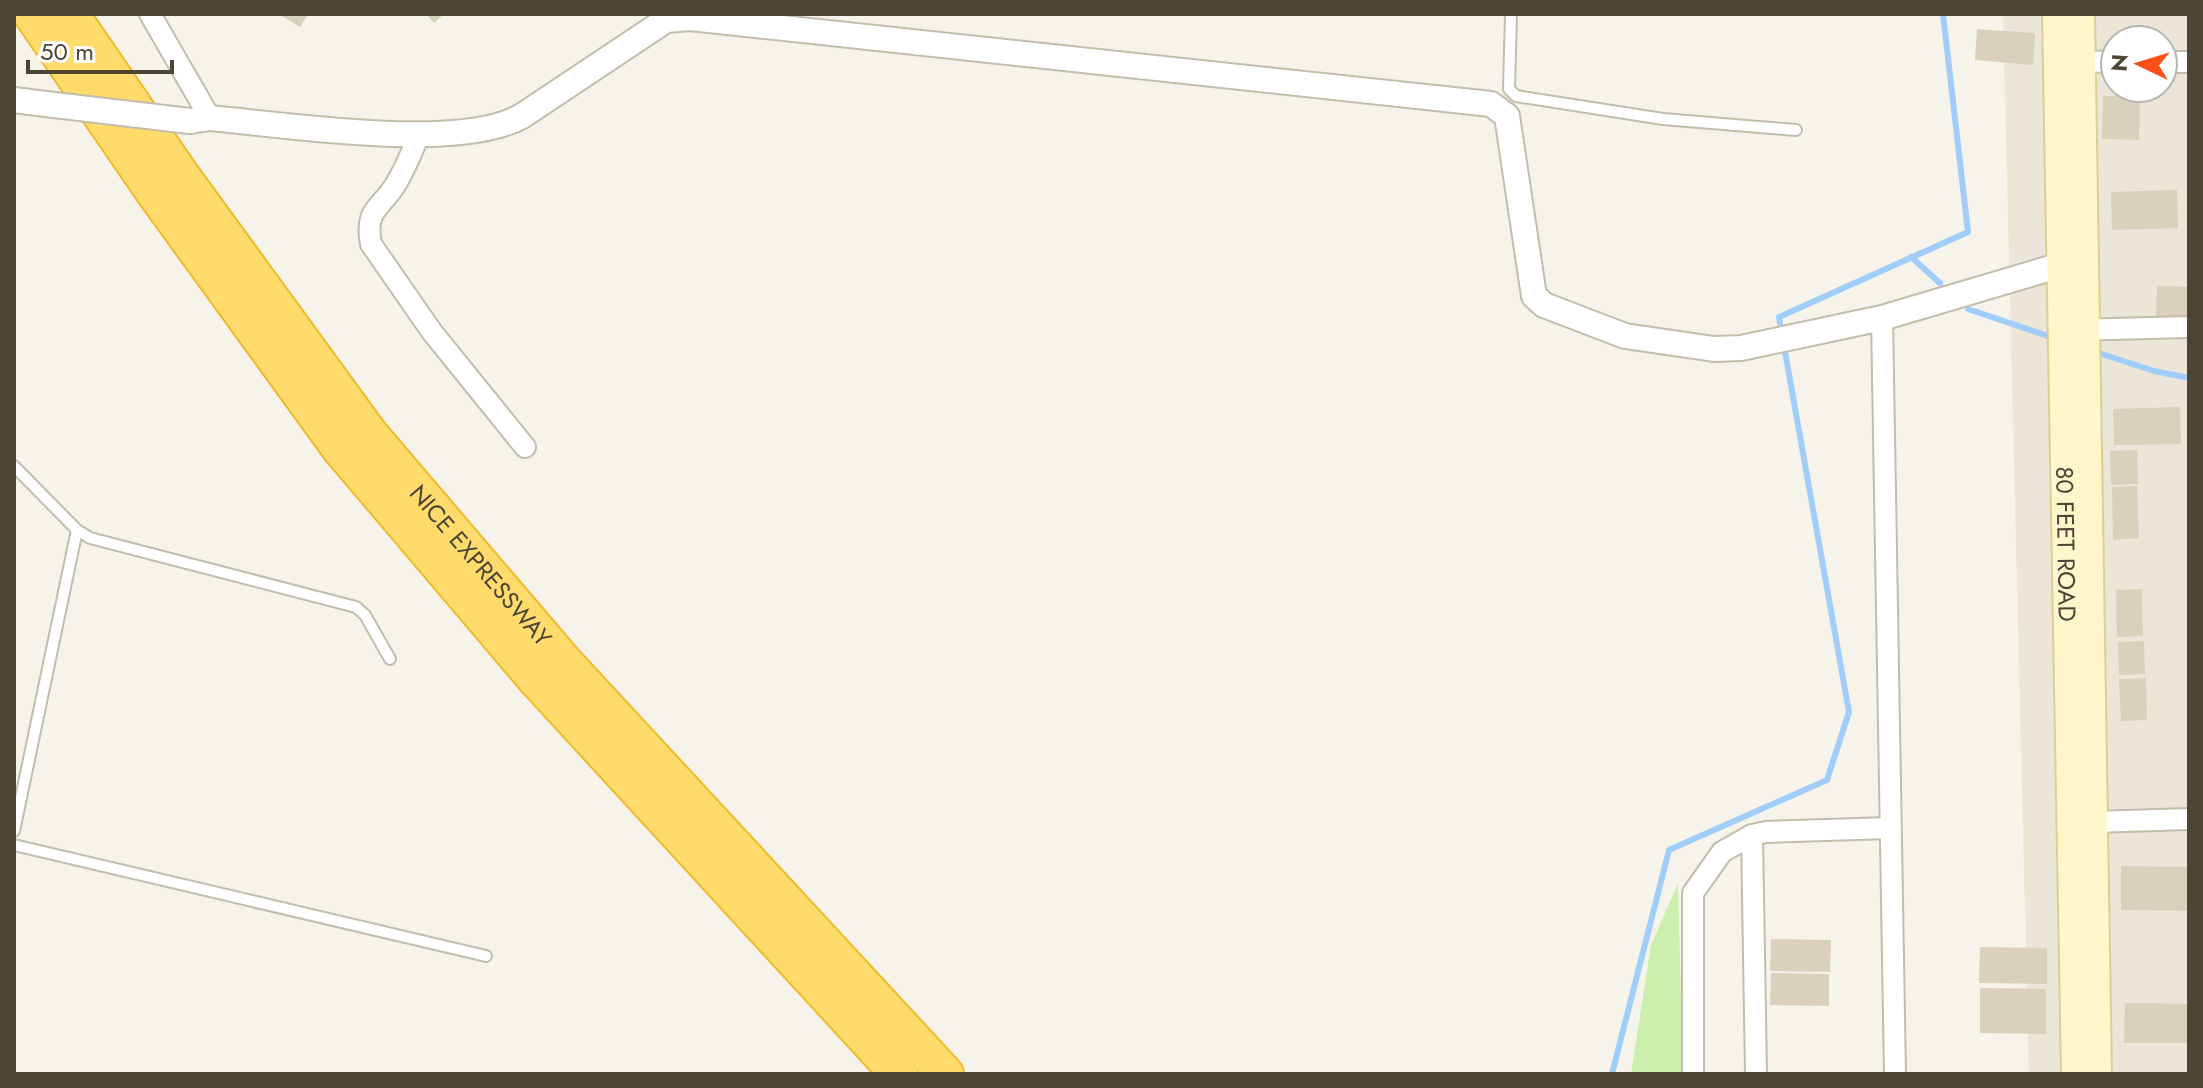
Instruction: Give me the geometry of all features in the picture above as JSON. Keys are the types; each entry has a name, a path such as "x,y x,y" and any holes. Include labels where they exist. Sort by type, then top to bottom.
{"highway":[{"name":"NICE EXPRESSWAY","path":"32,14 155,193 340,448 536,679 899,1074"},
{"name":"NICE EXPRESSWAY","path":"70,14 182,177 370,435 563,661 945,1074"}],"main road":[{"name":"80 FEET ROAD","path":"2057,14 2069,61 2076,1074"},
{"name":"80 FEET ROAD","path":"2080,14 2069,61 2061,265 2073,330 2093,822 2097,1074"}],"street":[{"path":"150,14 200,120"},
{"path":"14,100 200,120 419,135 511,122 669,17 690,18 1491,104 1507,116 1531,289 1540,302 1625,336 1714,349 1772,343 1882,318 2061,265"},
{"path":"2069,61 2099,62"},
{"path":"419,135 395,186 371,214 368,227 371,244 432,332 525,447"},
{"path":"1882,318 1895,1074"},
{"path":"2073,330 2189,327"},
{"path":"2093,822 2189,819"},
{"path":"1693,1074 1693,893 1722,852 1752,835 1889,828"},
{"path":"1752,835 1756,1074"}],"lane":[{"path":"1511,14 1509,89 1516,96 1663,119 1796,130"},
{"path":"14,466 77,530 90,538 345,602 365,615 390,659"},
{"path":"14,831 77,530"},
{"path":"14,845 486,956"}],"shaded area":[{"path":"2003,14 2189,14 2189,1074 2029,1074"}],"green space":[{"path":"1678,883 1683,1074 1631,1074 1651,945"}],"building":[{"path":"279,14 308,14 300,27"},
{"path":"426,14 444,14 434,23"},
{"path":"1977,29 2035,33 2033,65 1975,60"},
{"path":"2103,104 2140,104 2139,140 2102,139"},
{"path":"2177,190 2178,228 2112,230 2111,192"},
{"path":"2157,286 2189,287 2189,319 2156,318"},
{"path":"2180,407 2181,444 2114,445 2113,409"},
{"path":"2137,450 2138,484 2111,485 2110,451"},
{"path":"2137,486 2139,538 2113,540 2112,487"},
{"path":"2142,589 2143,636 2117,637 2116,590"},
{"path":"2144,641 2145,674 2119,675 2118,642"},
{"path":"2146,678 2147,720 2121,721 2119,679"},
{"path":"2121,866 2189,867 2189,911 2121,910"},
{"path":"1771,939 1831,940 1830,972 1770,971"},
{"path":"1980,947 2047,948 2047,984 1979,983"},
{"path":"1771,973 1829,974 1829,1006 1770,1005"},
{"path":"1980,988 2046,989 2046,1034 1980,1033"},
{"path":"2125,1003 2189,1004 2189,1043 2124,1043"}],"waterway":[{"path":"1782,335 1779,317 1968,232 1943,14"},
{"path":"1911,257 1940,283"},
{"path":"1968,309 2054,338"},
{"path":"1612,1074 1669,850 1827,780 1849,712 1784,346"},
{"path":"2102,354 2154,371 2189,378"}]}
